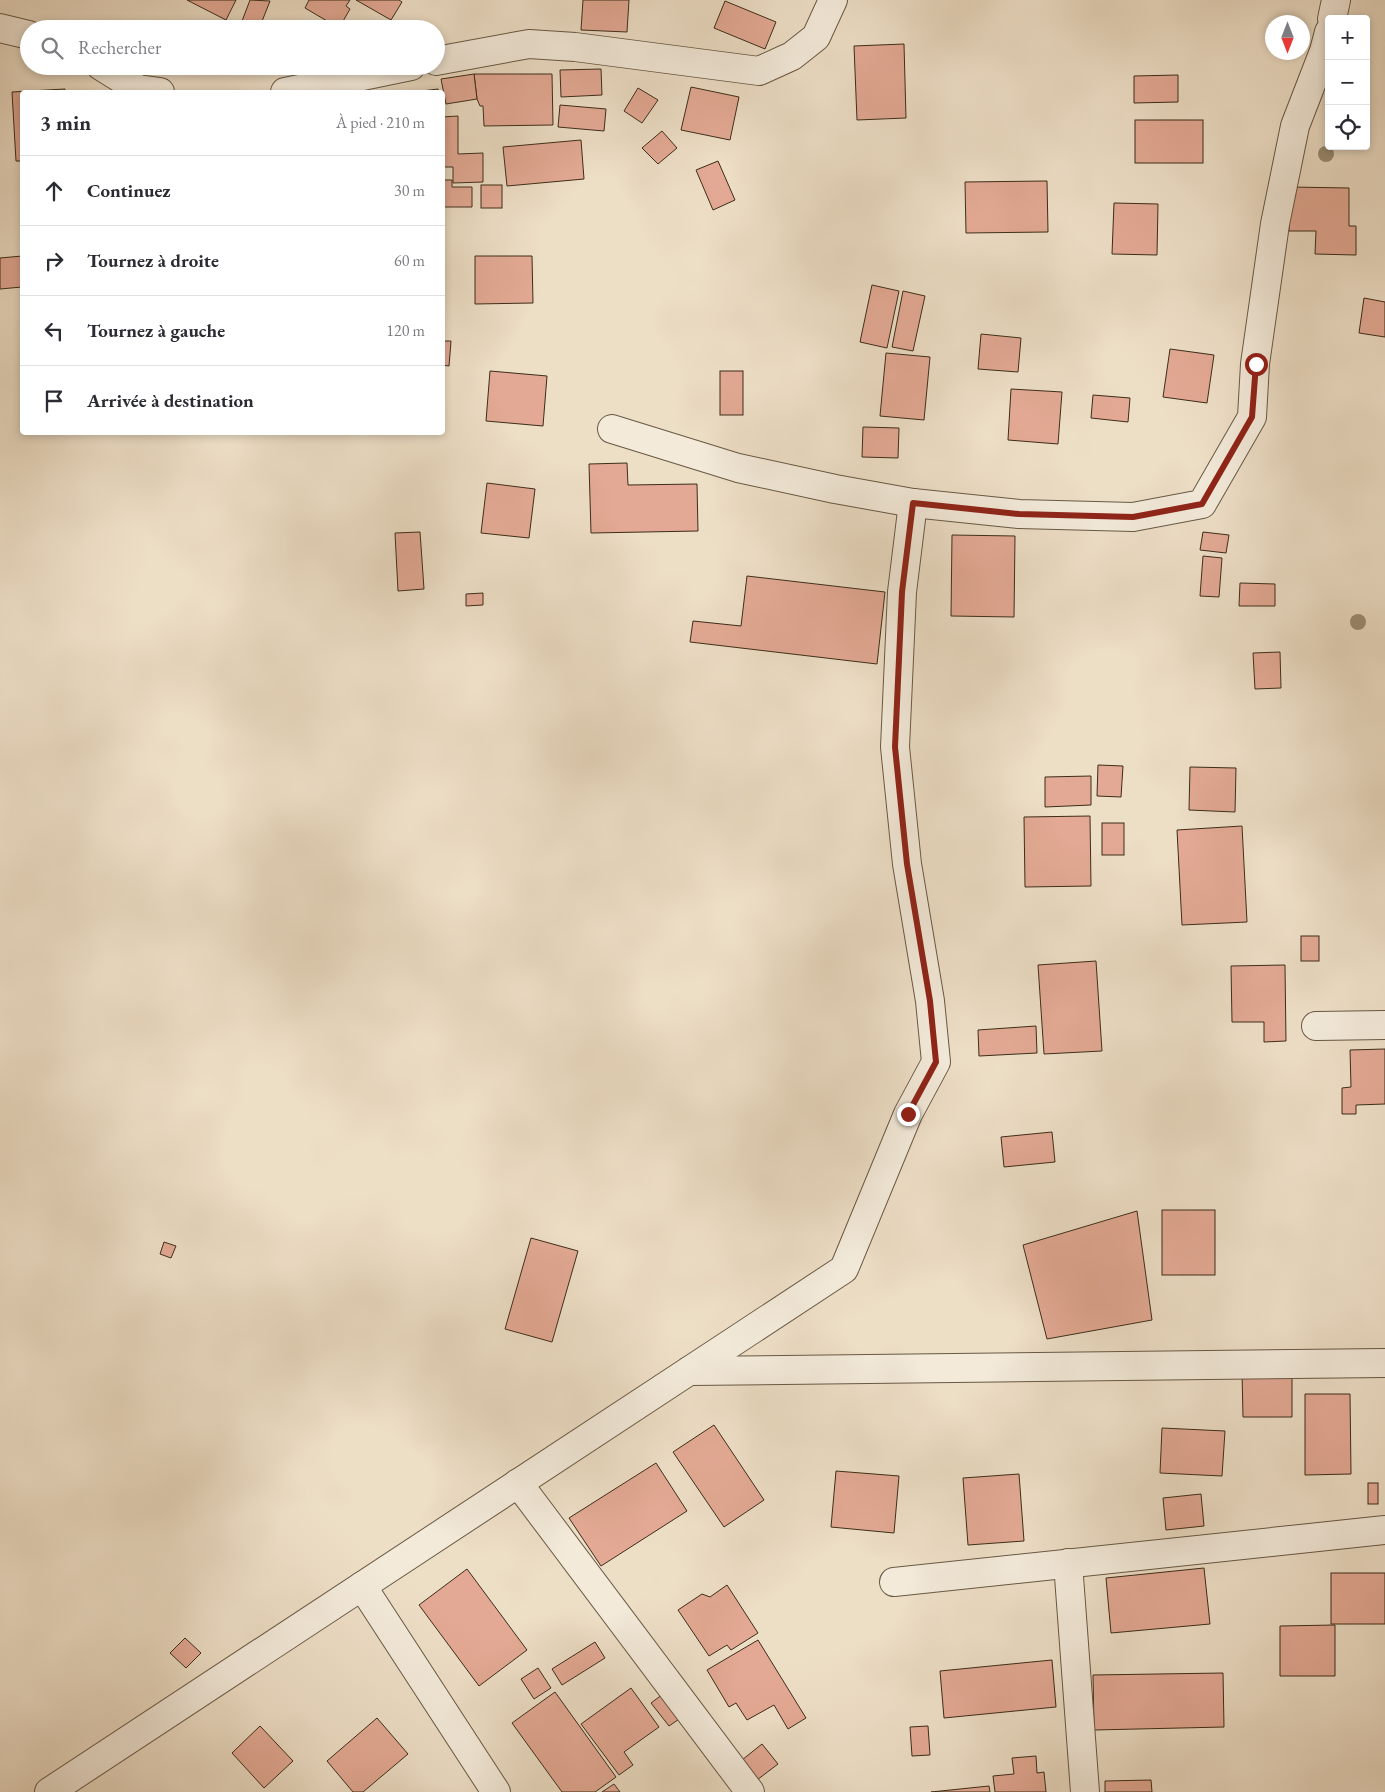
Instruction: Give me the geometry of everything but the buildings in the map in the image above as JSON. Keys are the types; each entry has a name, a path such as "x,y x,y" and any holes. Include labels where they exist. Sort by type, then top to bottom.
{"street":[{"path":"445,59 528,44 575,47 759,71 792,56 816,36 833,0"},
{"path":"1333,15 1336,0"},
{"path":"0,28 20,33"},
{"path":"612,429 738,468 835,489 913,503 1019,514 1133,517 1202,504 1252,417 1256,364 1274,224 1295,126 1325,47"},
{"path":"115,75 138,89 145,90"},
{"path":"295,90 367,75"},
{"path":"49,1792 844,1269 908,1114 936,1062 930,1001 907,864 895,747 902,592 913,503"},
{"path":"1316,1026 1385,1026"},
{"path":"690,1371 1385,1363"},
{"path":"518,1484 750,1792"},
{"path":"894,1582 1385,1530"},
{"path":"1068,1563 1084,1792"},
{"path":"362,1586 496,1792"}],"route":[{"path":"908,1114 936,1062 930,1001 907,864 895,747 902,592 913,503 1019,514 1133,517 1202,504 1252,417 1256,364"}]}
